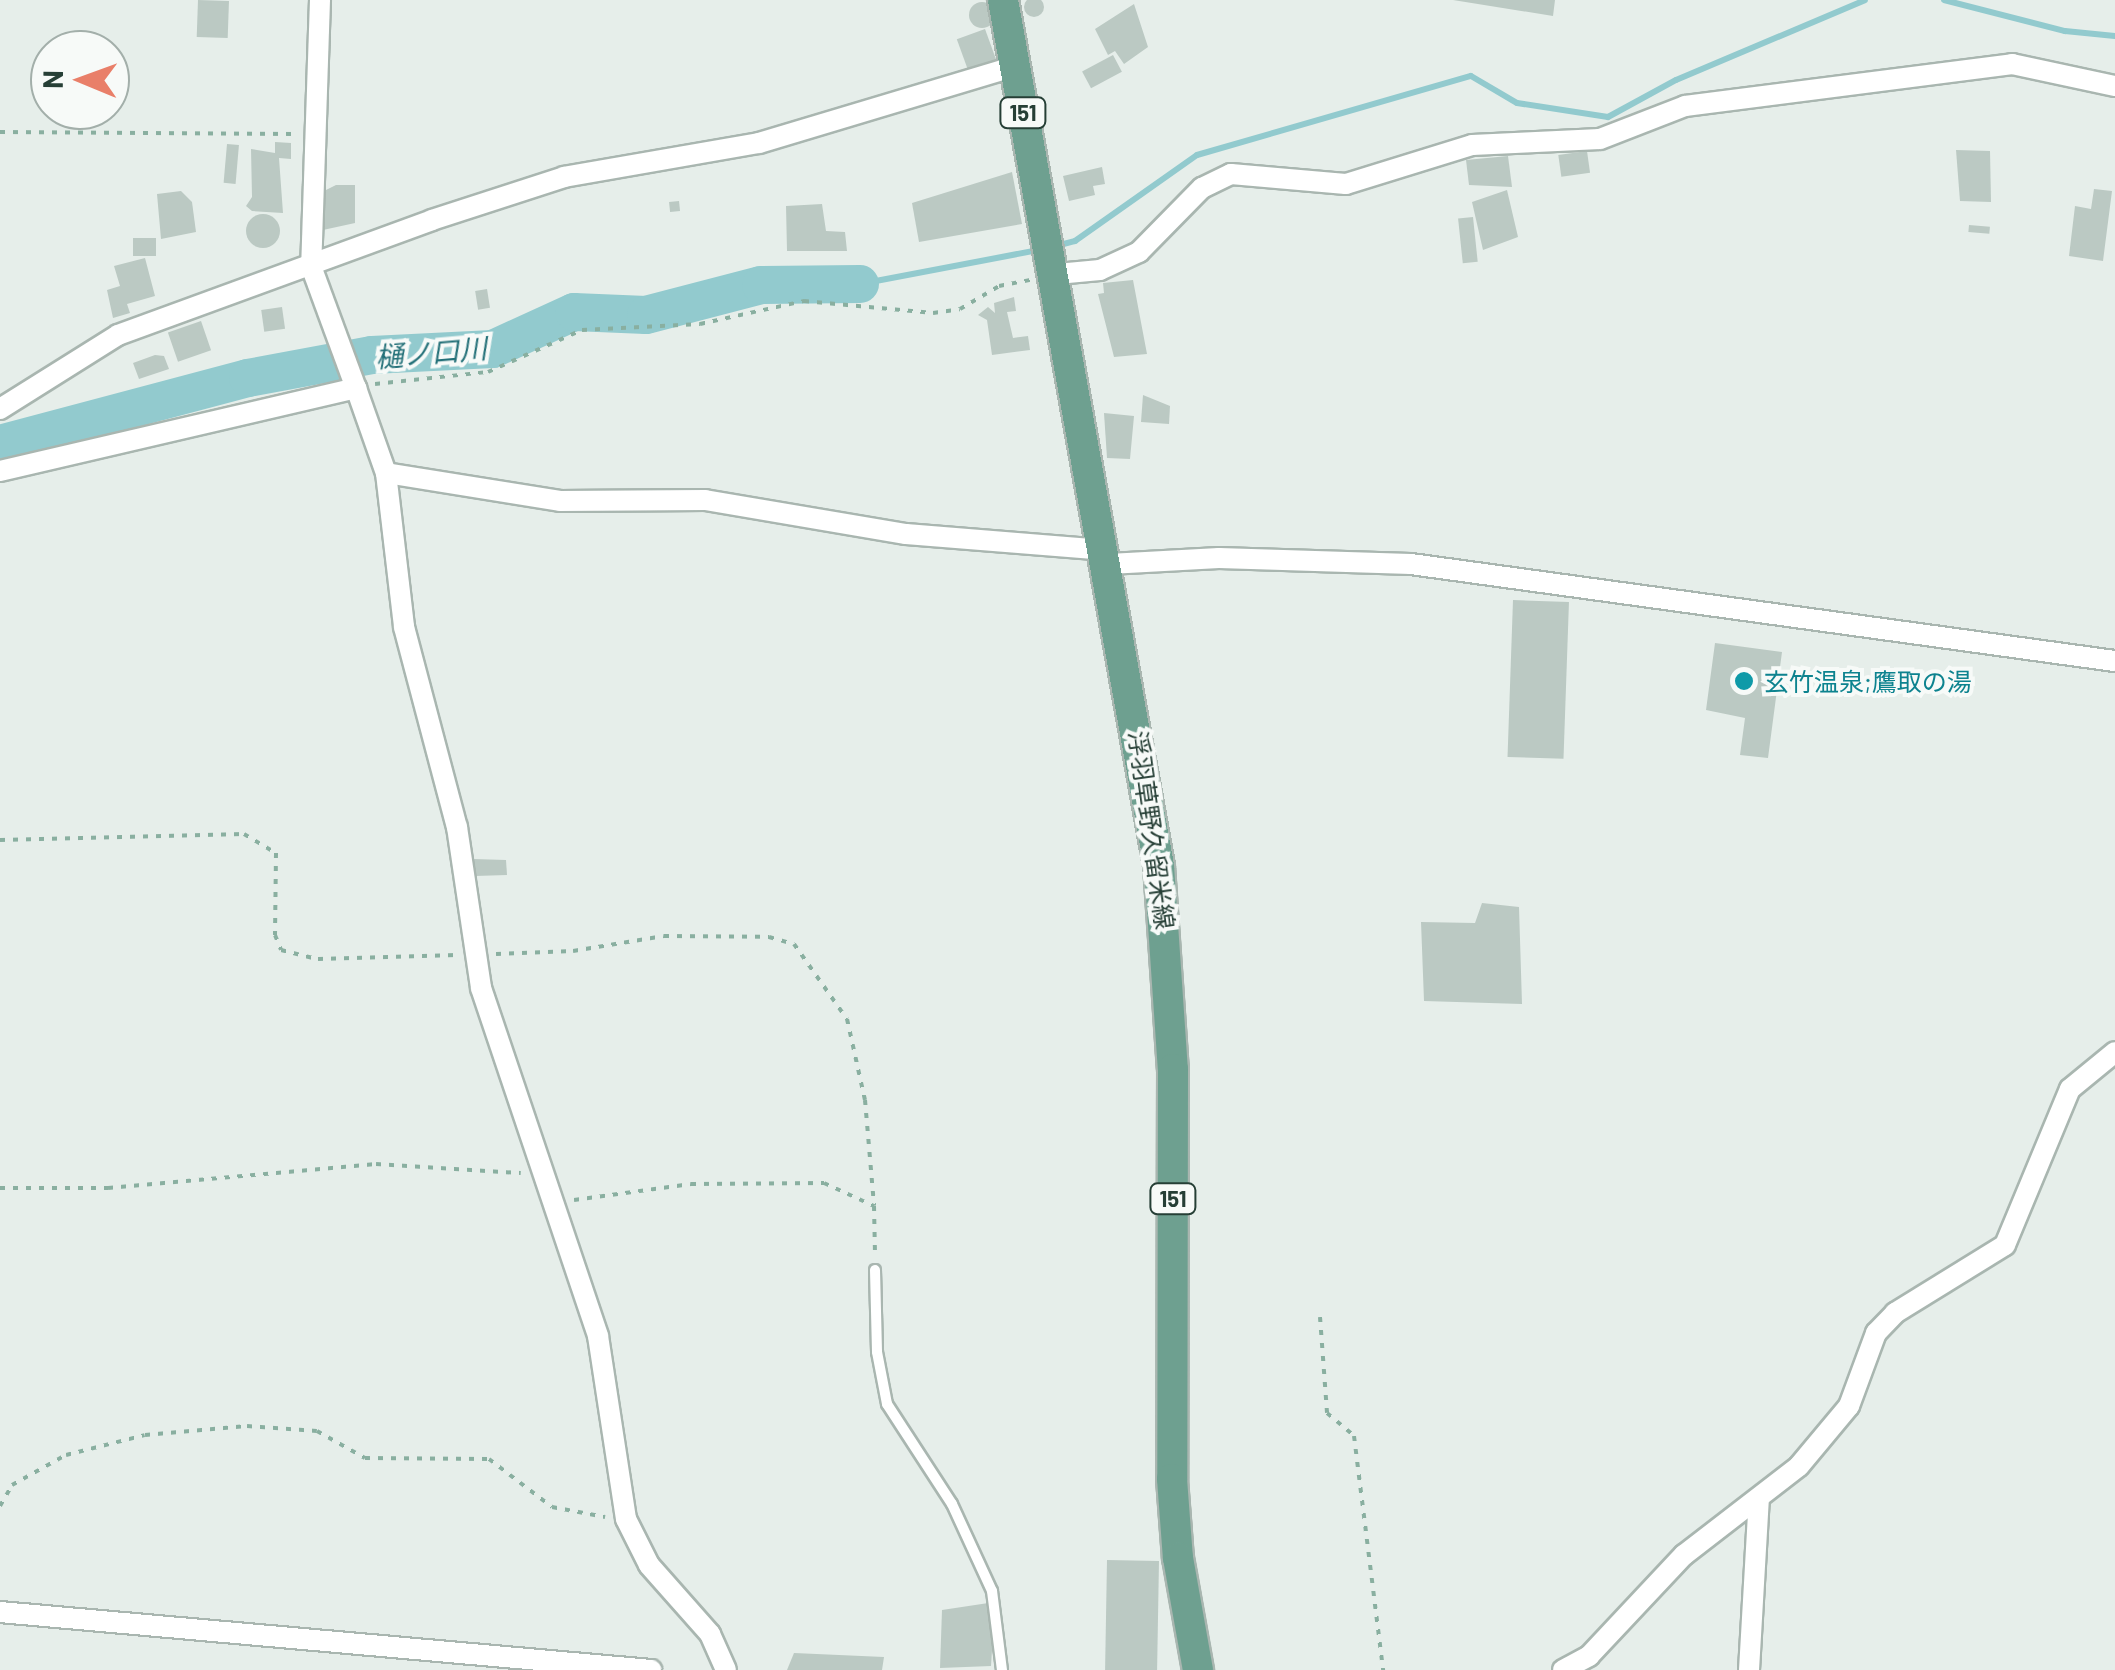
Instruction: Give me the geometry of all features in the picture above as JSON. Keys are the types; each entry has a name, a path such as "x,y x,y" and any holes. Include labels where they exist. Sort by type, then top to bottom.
{"main road":[{"name":"浮羽草野久留米線","path":"1003,0 1013,67 1057,270 1146,773 1170,967 1172,1479 1178,1558 1198,1670"}],"street":[{"path":"320,0 311,266 334,340 386,474 404,626 457,826 474,955 544,1182 598,1336 626,1519 649,1565 710,1634 726,1670"},
{"path":"1057,270 1100,270 1139,252 1202,188 1231,174 1346,184 1472,146 1600,138 1685,106 2012,64 2115,86"},
{"path":"0,409 118,335 564,177 759,144 1013,67"},
{"path":"0,471 353,383"},
{"path":"386,474 560,501 705,500 906,534 1107,557 1411,564 2115,661"},
{"path":"1563,1670 1589,1656 1684,1555 1800,1466 1849,1406 1876,1333 1895,1313 2005,1245 2070,1089 2115,1052"},
{"path":"1749,1670 1758,1498"},
{"path":"0,1612 651,1670"}],"lane":[{"path":"875,1270 877,1352 887,1404 952,1504 992,1591 1002,1670"}],"path":[{"path":"0,132 118,128 316,134"},
{"path":"353,383 488,372 582,330 700,324 804,302 933,312 960,309 999,286 1057,270"},
{"path":"0,840 244,834 276,853 275,935 281,950 318,958 573,951 664,936 769,937 794,944 847,1019 865,1100 875,1270"},
{"path":"0,1188 108,1188 240,1179 298,1167 417,1164 489,1167 544,1182"},
{"path":"552,1202 691,1184 809,1181 874,1206"},
{"path":"1320,1317 1327,1413 1354,1436 1383,1670"},
{"path":"0,1506 12,1485 66,1455 145,1435 247,1426 317,1431 365,1458 489,1458 552,1508 626,1519"}],"building":[{"path":"1034,-3 1044,7 1034,17 1024,7"},
{"path":"198,0 229,1 228,38 197,37"},
{"path":"1453,0 1555,0 1553,16"},
{"path":"982,2 991,6 995,15 991,24 982,28 973,24 969,15 973,6"},
{"path":"1134,4 1148,47 1124,64 1115,51 1108,55 1095,29"},
{"path":"985,29 998,65 970,75 957,39"},
{"path":"1113,55 1122,72 1091,88 1082,71"},
{"path":"275,142 291,143 291,159 279,158 283,213 252,211 246,206 252,197 251,149 275,153"},
{"path":"227,144 239,145 236,184 224,183"},
{"path":"1956,150 1990,151 1991,202 1960,201"},
{"path":"1587,151 1590,173 1561,177 1558,155"},
{"path":"1508,156 1512,187 1469,185 1466,160"},
{"path":"1102,167 1105,184 1093,186 1095,195 1069,201 1063,176"},
{"path":"1012,172 1022,224 919,242 912,203"},
{"path":"336,185 355,185 355,223 323,230 324,191"},
{"path":"2094,189 2112,191 2103,261 2069,256 2075,206 2091,209"},
{"path":"1507,190 1518,237 1483,250 1472,202"},
{"path":"181,191 192,202 196,232 161,239 157,194"},
{"path":"679,201 680,211 670,212 669,202"},
{"path":"822,204 826,231 845,232 847,251 787,251 786,206"},
{"path":"263,214 275,219 280,231 275,243 263,248 251,243 246,231 251,219"},
{"path":"1473,217 1478,262 1463,263 1458,219"},
{"path":"1969,225 1990,227 1989,234 1968,232"},
{"path":"133,238 156,238 156,256 133,256"},
{"path":"145,258 155,296 127,304 130,313 113,318 107,290 120,286 114,266"},
{"path":"1133,280 1147,354 1114,357 1098,294 1104,293 1103,283"},
{"path":"487,289 490,308 478,310 475,291"},
{"path":"1014,297 1016,311 1007,312 1013,338 1028,336 1030,350 992,355 987,320 978,315 988,307 995,313 994,303"},
{"path":"282,307 285,329 264,332 261,310"},
{"path":"201,321 211,350 178,362 168,332"},
{"path":"164,356 169,369 139,379 133,363"},
{"path":"1143,395 1170,406 1169,424 1141,422"},
{"path":"1104,413 1134,416 1130,459 1107,458"},
{"path":"1513,600 1569,602 1563,759 1508,757"},
{"name":"玄竹温泉;鷹取の湯","path":"1715,643 1782,652 1768,758 1740,755 1745,718 1706,710"},
{"path":"473,859 506,860 507,875 475,876"},
{"path":"1482,903 1519,907 1522,1004 1424,1001 1421,922 1475,923"},
{"path":"1107,1560 1159,1561 1157,1670 1105,1670"},
{"path":"995,1602 991,1666 940,1668 942,1610"},
{"path":"794,1653 884,1657 882,1670 787,1670"}],"waterway":[{"path":"1056,246 1075,241 1197,155 1471,76 1517,103 1608,117 1676,80 1865,0"},
{"path":"1944,0 2065,31 2115,36"},
{"path":"860,284 1039,250"},
{"name":"樋ノ口川","path":"0,444 248,378 372,355 493,349 574,312 646,315 761,285 860,284"}],"place":[{"name":"玄竹温泉;鷹取の湯","path":"1744,681"}]}
